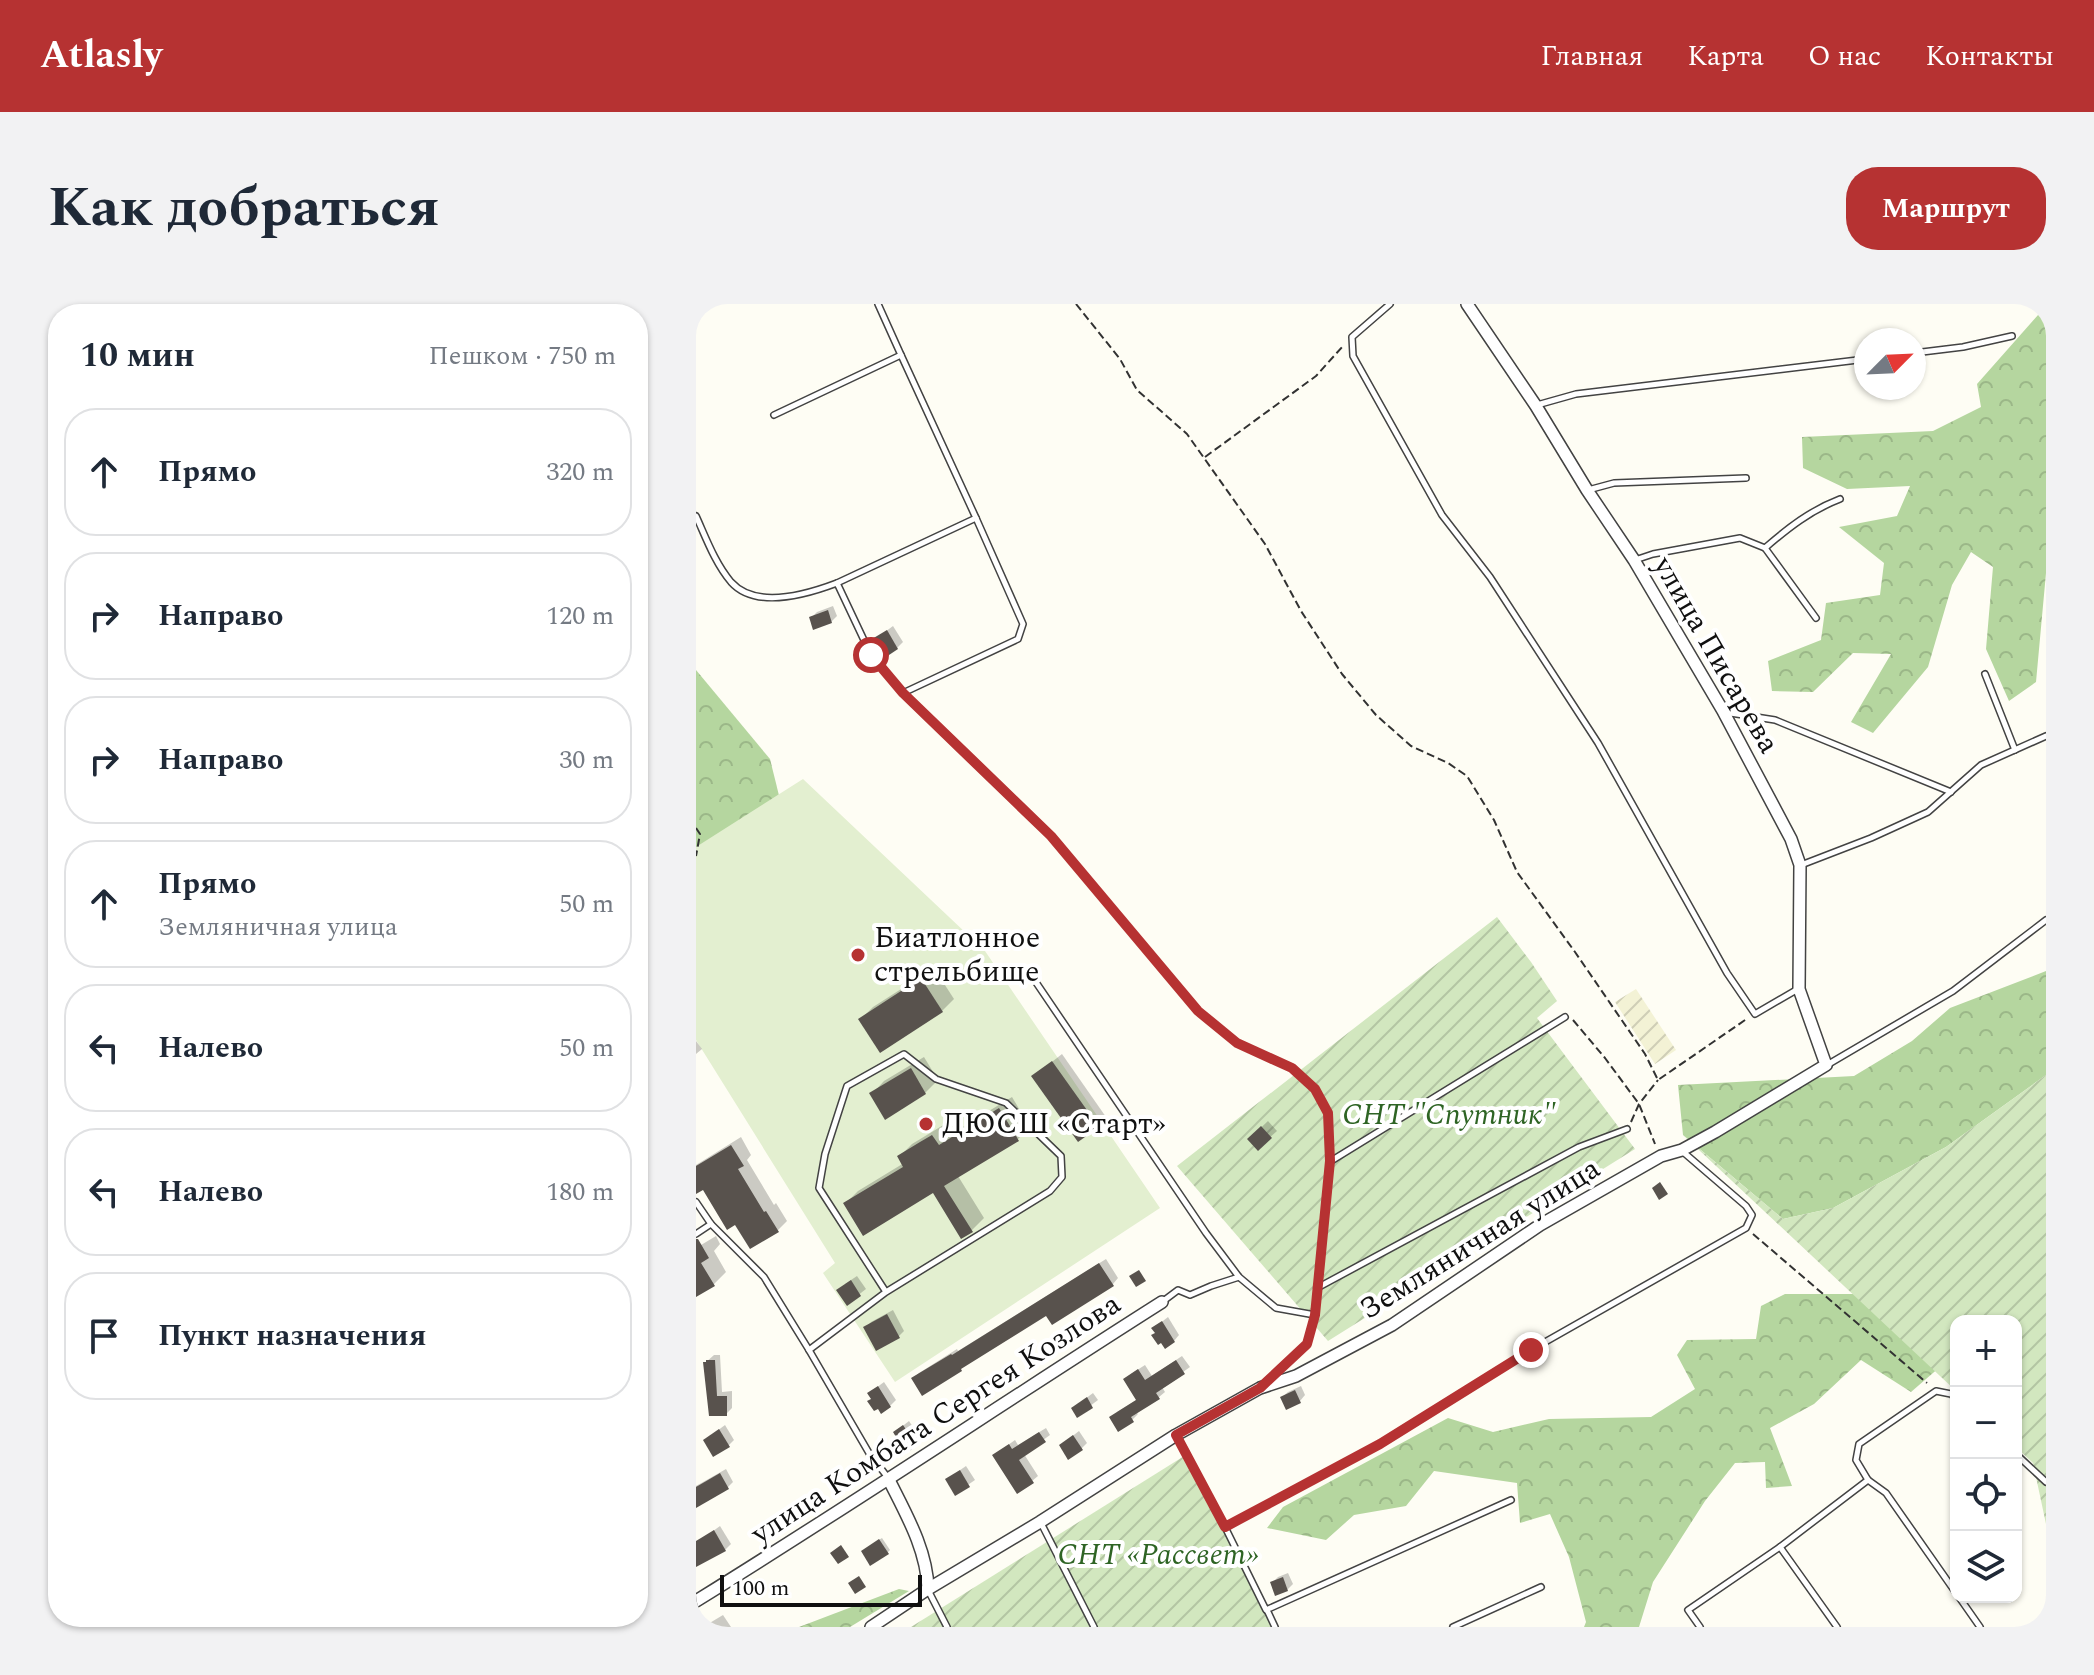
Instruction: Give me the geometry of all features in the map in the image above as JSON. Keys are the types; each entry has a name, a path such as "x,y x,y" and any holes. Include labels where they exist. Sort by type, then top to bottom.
{"street":[{"name":"улица Писарева","path":"1467,304 1634,560 1723,711 1791,839 1800,865 1799,989 1826,1065"},
{"name":"Земляничная улица","path":"871,1627 1176,1435 1260,1388 1296,1376 1392,1325 1540,1225 1661,1156 1682,1150 1715,1132 1826,1065"},
{"name":"улица Комбата Сергея Козлова","path":"696,1601 1162,1302"},
{"path":"889,1480 912,1526 927,1573 928,1589"}],"lane":[{"path":"878,304 1023,624 1018,639 903,693"},
{"path":"1390,304 1352,337 1353,356 1442,515 1490,577 1598,743 1727,973 1755,1014 1799,989"},
{"path":"1926,352 2012,336"},
{"path":"774,415 901,355"},
{"path":"1536,406 1576,394 1854,360"},
{"path":"1587,490 1614,483 1746,478"},
{"path":"1765,548 1822,506 1840,499"},
{"path":"696,516 733,584 747,593 774,598 804,595 837,583 976,518"},
{"path":"1634,560 1740,538 1765,548 1816,618"},
{"path":"837,583 871,655 903,693 1051,836 1198,1011 1237,1043 1292,1068 1315,1089 1328,1113 1330,1161 1315,1315 1307,1344 1260,1388"},
{"path":"1985,674 2015,750"},
{"path":"1723,711 1775,720 1952,792"},
{"path":"1800,865 1928,812 1981,765 2046,736"},
{"path":"1826,1065 1953,991 2046,920"},
{"path":"1029,972 1239,1277 1276,1308 1315,1315"},
{"path":"1330,1161 1565,1017"},
{"path":"809,1350 886,1292 1050,1191 1062,1177 1061,1156 1006,1103 936,1079 904,1054 847,1086 825,1154 819,1188 886,1292"},
{"path":"1317,1289 1579,1147 1627,1129"},
{"path":"1225,1527 1380,1444 1531,1350 1746,1228 1752,1215 1746,1206 1682,1150"},
{"path":"696,1202 711,1224 764,1277 869,1453 889,1480"},
{"path":"696,1234 711,1224"},
{"path":"1162,1302 1178,1290 1190,1295 1239,1277"},
{"path":"1950,1394 1936,1391 1859,1444 1856,1460 1868,1480 1886,1493 1950,1585"},
{"path":"1176,1435 1275,1627"},
{"path":"2021,1459 2046,1482"},
{"path":"1700,1627 1688,1610 1780,1547 1868,1480"},
{"path":"1266,1610 1511,1500"},
{"path":"1040,1522 1094,1627"},
{"path":"1780,1547 1837,1627"},
{"path":"1453,1627 1541,1587"},
{"path":"928,1589 947,1627"},
{"path":"1963,1603 1980,1627"}],"path":[{"path":"1076,304 1120,359 1137,390 1187,434 1265,544 1301,611 1342,674 1376,715 1411,746 1448,763 1467,776 1494,820 1517,872 1645,1054 1658,1080"},
{"path":"1204,458 1316,376 1352,337"},
{"path":"696,828 700,834 696,856"},
{"path":"1627,1129 1639,1104 1658,1080 1755,1014"},
{"path":"1565,1017 1570,1016 1639,1104 1661,1156"},
{"path":"1746,1228 1936,1391"}],"green space":[{"path":"2046,306 2046,573 2036,682 2009,701 1986,649 1993,567 1971,552 1952,585 1928,667 1873,733 1851,722 1891,654 1853,653 1813,692 1772,691 1768,661 1821,640 1826,603 1880,595 1884,563 1839,527 1897,516 1910,486 1847,489 1803,468 1802,437 1933,431 1981,407 1977,384"},
{"path":"696,670 770,759 789,836 696,906"},
{"name":"ДЮСШ «Старт»","path":"803,779 985,951 1160,1208 895,1382 823,1273 835,1263 696,1040 696,847"},
{"name":"СНТ \"Спутник\"","path":"1497,917 1557,1001 1537,1018 1635,1149 1328,1341 1177,1166"},
{"path":"2046,971 2046,1075 1946,1147 1833,1208 1783,1219 1683,1135 1678,1085 1854,1076 1912,1041 1950,1008"},
{"path":"1636,989 1676,1050 1655,1064 1615,1002"},
{"path":"2046,1075 2046,1524 2033,1463 2022,1453 2022,1315 1950,1315 1950,1385 1683,1135 1783,1219 1833,1208 1946,1147"},
{"path":"1785,1294 1886,1294 1947,1320 1948,1360 1911,1392 1861,1360 1814,1404 1770,1428 1792,1486 1766,1488 1765,1462 1735,1463 1705,1501 1653,1582 1639,1627 1584,1627 1586,1622 1569,1557 1550,1514 1520,1523 1517,1483 1434,1471 1406,1506 1354,1515 1326,1540 1267,1528 1283,1507 1448,1418 1493,1432 1549,1419 1651,1417 1695,1389 1677,1355 1687,1340 1756,1339 1761,1306"},
{"name":"СНТ «Рассвет»","path":"1189,1453 1272,1627 911,1627"},
{"path":"899,1589 909,1591 850,1627 799,1627"}],"building":[{"path":"828,610 832,623 813,630 809,617"},
{"path":"887,630 898,649 883,659 872,639"},
{"path":"921,978 943,1012 880,1053 858,1019"},
{"path":"1052,1061 1099,1127 1078,1142 1031,1076"},
{"path":"911,1068 926,1094 885,1120 869,1093"},
{"path":"999,1108 1019,1141 944,1186 973,1232 961,1239 933,1193 863,1236 843,1203 903,1167 897,1156 932,1135 939,1145"},
{"path":"1261,1126 1272,1138 1258,1151 1247,1139"},
{"path":"731,1145 744,1166 738,1169 779,1232 750,1249 735,1225 727,1230 703,1190 696,1194 696,1166"},
{"path":"1660,1182 1668,1194 1659,1200 1652,1188"},
{"path":"696,1239 709,1258 701,1263 715,1286 696,1297"},
{"path":"1099,1263 1114,1286 1052,1325 1046,1316 922,1396 911,1378"},
{"path":"1139,1270 1146,1281 1136,1287 1129,1276"},
{"path":"851,1280 861,1296 847,1306 836,1290"},
{"path":"887,1314 900,1338 876,1351 863,1327"},
{"path":"1162,1321 1175,1342 1165,1349 1151,1335 1155,1333 1151,1328"},
{"path":"715,1360 717,1396 727,1396 727,1416 709,1416 703,1362"},
{"path":"1176,1360 1185,1374 1156,1393 1160,1399 1131,1417 1134,1422 1118,1432 1109,1417 1136,1400 1123,1379 1138,1369 1145,1380"},
{"path":"878,1386 891,1407 881,1414 878,1409 874,1411 867,1401 871,1399 867,1393"},
{"path":"1295,1390 1301,1403 1286,1410 1280,1397"},
{"path":"1087,1397 1093,1408 1077,1418 1071,1408"},
{"path":"903,1425 917,1446 906,1453 903,1447 899,1450 892,1439 896,1437 893,1432"},
{"path":"719,1429 730,1447 713,1457 703,1440"},
{"path":"1039,1432 1046,1442 1019,1460 1034,1483 1017,1494 992,1455 1009,1444 1012,1449"},
{"path":"1073,1435 1083,1450 1068,1460 1059,1445"},
{"path":"960,1470 970,1487 955,1496 945,1479"},
{"path":"720,1473 729,1489 696,1508 696,1487"},
{"path":"714,1530 726,1551 696,1567 696,1541"},
{"path":"879,1539 889,1554 870,1566 861,1551"},
{"path":"841,1545 849,1557 838,1564 830,1553"},
{"path":"859,1576 866,1587 855,1594 848,1583"},
{"path":"1283,1577 1288,1591 1275,1596 1270,1582"}],"place":[{"name":"Биатлонное стрельбище","path":"858,955"},
{"name":"ДЮСШ «Старт»","path":"926,1124"}],"route":[{"path":"871,655 903,693 1051,836 1198,1011 1237,1043 1292,1068 1315,1089 1328,1113 1330,1161 1315,1315 1307,1344 1260,1388 1176,1435 1225,1527 1380,1444 1531,1350"}]}
